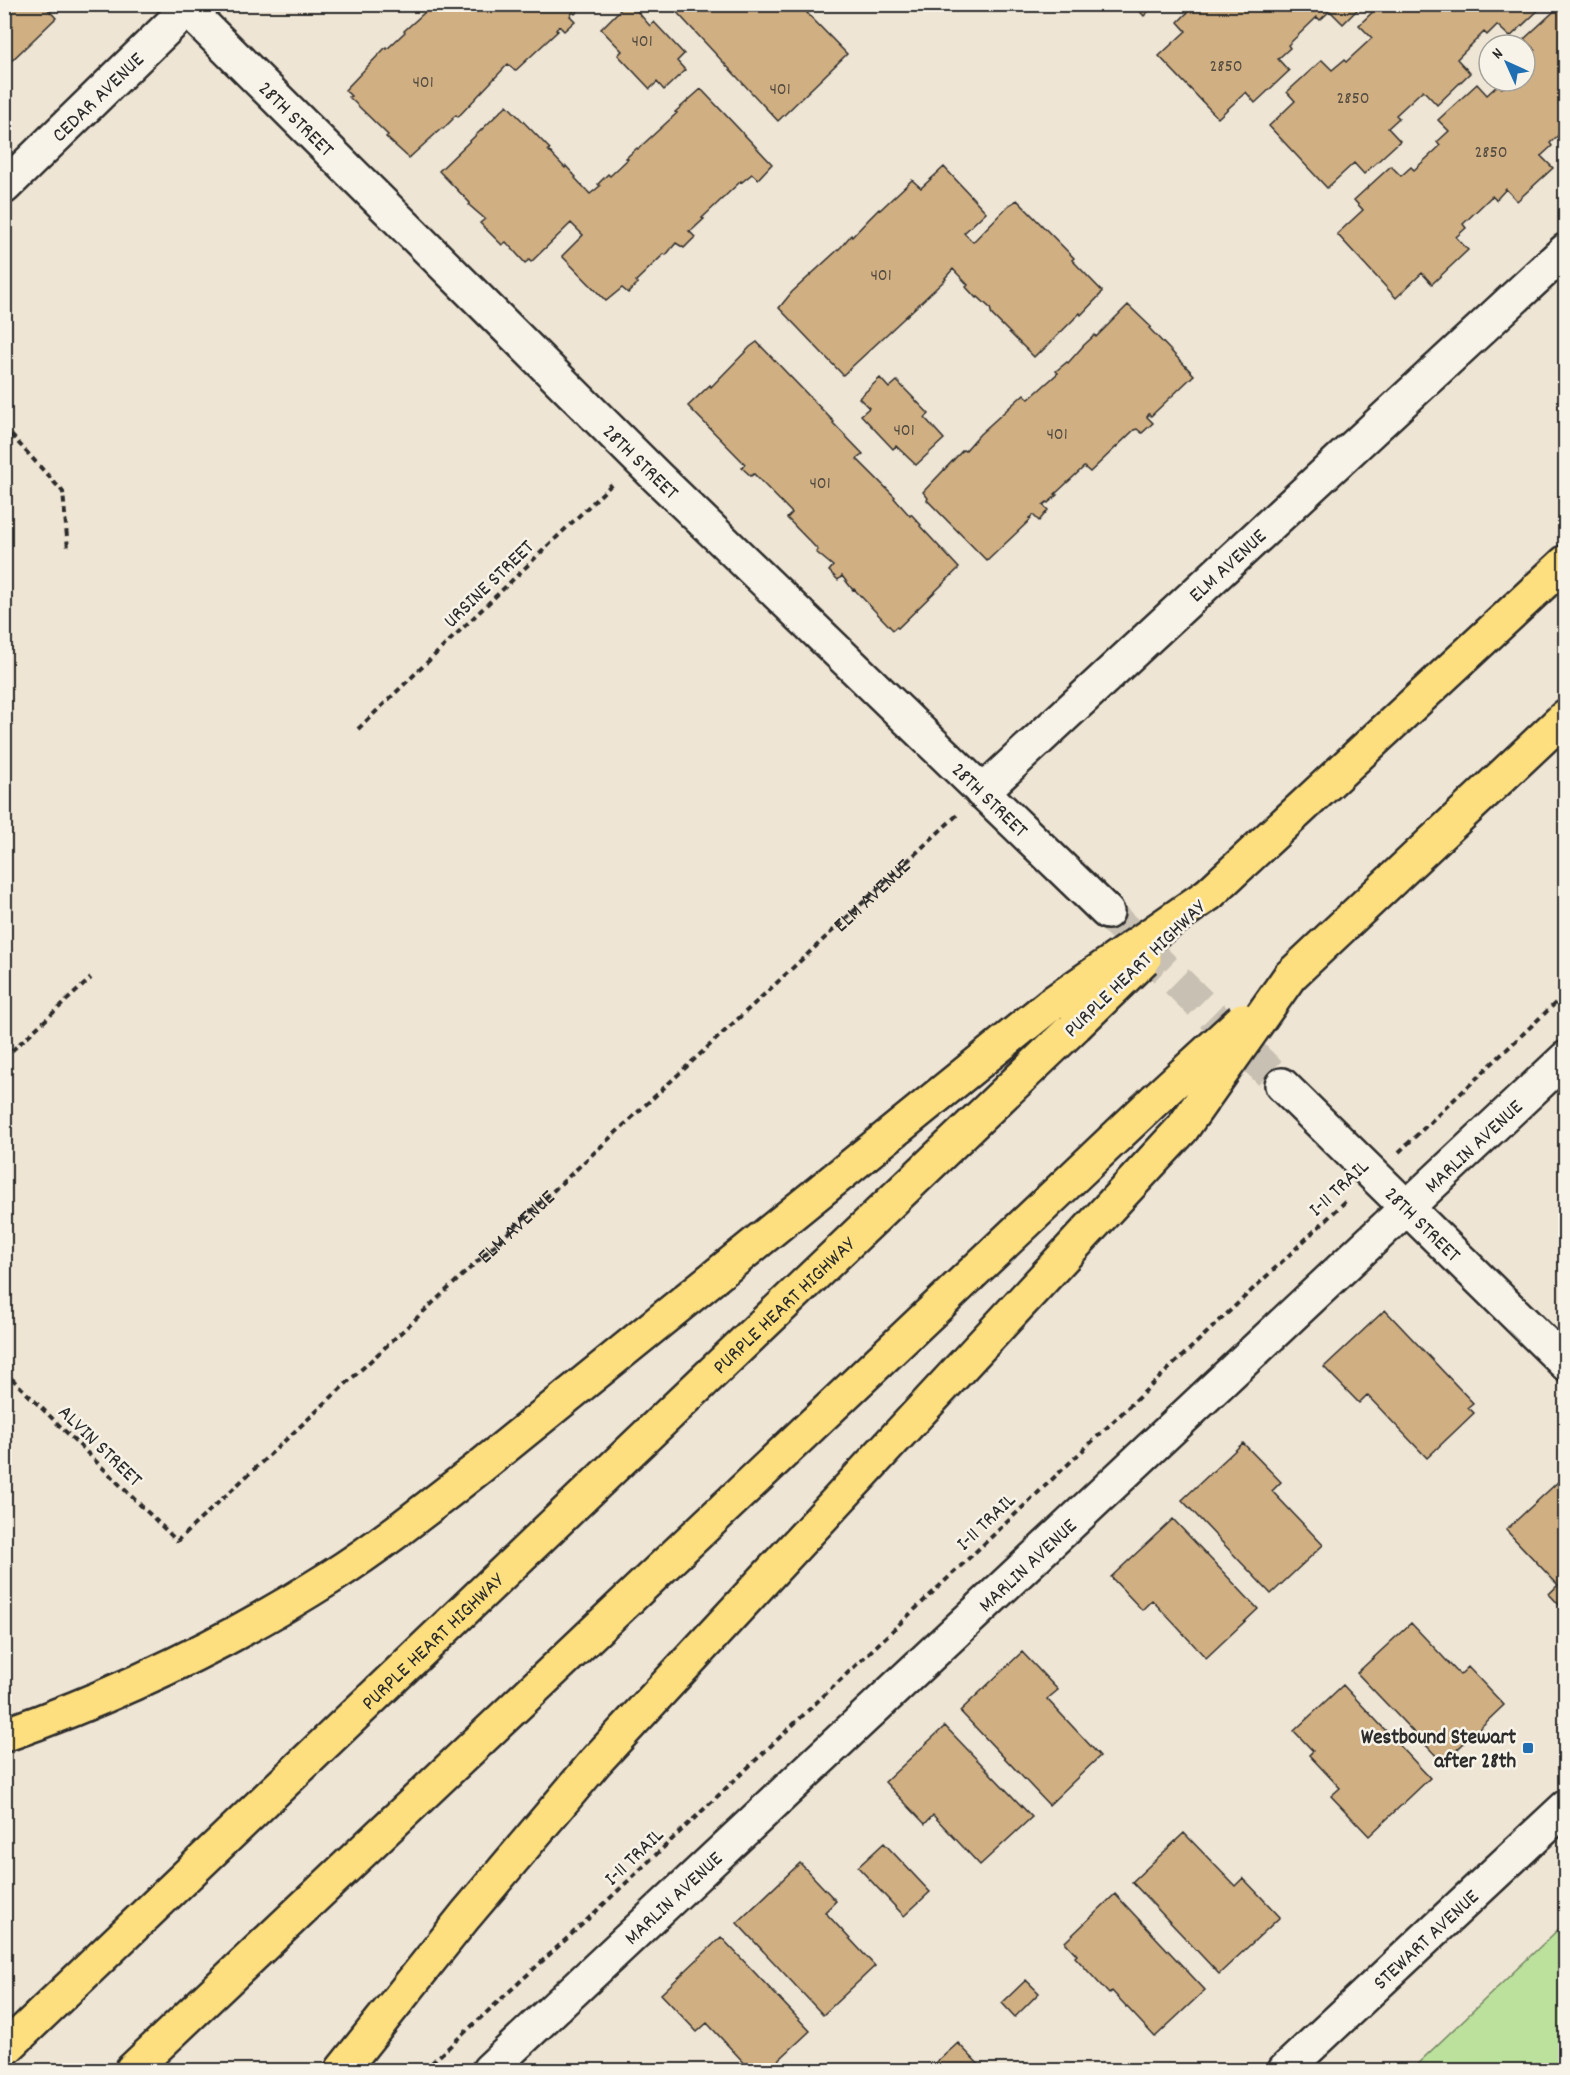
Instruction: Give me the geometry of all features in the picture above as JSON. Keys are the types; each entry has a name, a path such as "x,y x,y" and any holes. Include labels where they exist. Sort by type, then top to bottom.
{"highway":[{"name":"PURPLE HEART HIGHWAY","path":"4,2050 1076,1025 1209,894 1566,562"},
{"path":"132,2070 1155,1100 1566,716"},
{"path":"4,1735 113,1694 274,1612 332,1577 395,1533 490,1460 1052,1004 1209,894"},
{"path":"342,2070 465,1916 596,1761 1182,1129 1290,976"}],"street":[{"name":"CEDAR AVENUE","path":"4,188 187,6"},
{"name":"28TH STREET","path":"187,6 639,459 1107,912"},
{"name":"ELM AVENUE","path":"982,792 1566,250"},
{"name":"MARLIN AVENUE","path":"489,2070 1566,1058"},
{"name":"28TH STREET","path":"1282,1085 1566,1364"},
{"name":"STEWART AVENUE","path":"1285,2070 1566,1807"}],"path":[{"path":"4,428 63,492 68,549"},
{"name":"URSINE STREET","path":"358,729 639,459"},
{"name":"ELM AVENUE","path":"177,1541 982,792"},
{"path":"4,1058 91,978"},
{"name":"I-11 TRAIL","path":"424,2070 588,1919 1566,993"},
{"name":"ALVIN STREET","path":"4,1371 177,1541"}],"green space":[{"path":"1565,1923 1565,2070 1411,2070"}],"building":[{"path":"4,4 43,4 56,18 4,68"},
{"path":"434,4 584,4 570,16 575,21 564,31 559,26 556,30 558,31 515,71 508,64 458,117 456,115 452,118 443,129 409,158 386,137 388,135 349,97 351,96 345,90 386,47 387,49"},
{"path":"626,4 631,4 650,26 654,22 684,54 677,61 685,70 664,90 657,82 650,89 618,55 622,51 601,29"},
{"path":"673,4 801,4 847,54 778,121 671,6"},
{"path":"1133,4 1156,4 1144,16"},
{"path":"1196,4 1363,4 1343,24 1330,11 1320,20 1317,17 1288,45 1290,48 1278,59 1289,71 1255,103 1246,92 1218,118 1159,56 1186,31 1178,22"},
{"path":"1381,4 1544,5 1514,33 1506,33 1497,25 1489,33 1477,33 1477,39 1457,59 1470,73 1437,105 1423,90 1396,115 1399,118 1388,128 1400,141 1364,174 1354,163 1327,188 1269,126 1295,101 1287,92 1322,60 1332,70 1344,60 1346,62 1372,38 1359,25"},
{"path":"1561,5 1566,9 1566,128 1550,143 1552,146 1541,156 1553,168 1517,201 1506,189 1496,200 1492,196 1463,224 1466,228 1456,237 1468,250 1432,284 1422,273 1396,298 1337,234 1363,210 1354,200 1391,166 1401,176 1411,167 1414,170 1440,146 1437,142 1449,131 1438,120 1477,84 1477,93 1487,95 1489,93 1537,93 1537,33 1531,33"},
{"path":"701,89 772,164 758,179 752,174 741,181 702,218 704,219 689,231 695,237 684,248 676,243 666,255 664,254 636,281 638,283 628,293 622,288 606,301 562,256 583,235 571,223 531,262 529,260 525,263 506,242 502,245 480,223 485,219 469,205 470,203 439,171 507,105 590,194 600,186 598,184 608,174 610,176 628,159 626,158"},
{"path":"944,167 986,212 964,233 973,242 1009,205 1017,200 1074,258 1072,260 1102,291 1101,294 1034,357 992,315 990,308 978,297 976,298 966,287 968,285 953,269 946,279 843,375 779,308 792,292 851,235 852,237 912,180 921,188"},
{"path":"1128,305 1194,375 1151,416 1149,414 1147,417 1153,423 1142,433 1137,429 1134,430 1090,472 1084,467 1055,494 1057,495 1043,505 1048,510 1039,521 1033,515 1029,518 1031,519 987,561 927,500 923,492 980,434 1024,394 1029,399"},
{"path":"757,342 863,454 857,459 895,497 910,516 911,514 959,568 898,628 893,630 842,576 838,580 829,571 833,566 816,552 818,550 787,518 792,513 754,474 751,476 742,468 745,464 688,406"},
{"path":"880,378 889,388 897,381 929,414 925,418 944,439 916,465 896,446 893,449 861,415 869,408 859,398"},
{"path":"1385,1310 1473,1403 1468,1407 1474,1413 1427,1458 1367,1395 1359,1403 1324,1367"},
{"path":"1243,1443 1281,1482 1272,1491 1323,1545 1271,1594 1182,1500"},
{"path":"1559,1481 1566,1488 1566,1612 1549,1594 1558,1585 1506,1530"},
{"path":"1173,1519 1258,1609 1206,1658 1152,1600 1142,1610 1111,1577"},
{"path":"1411,1623 1460,1675 1468,1667 1504,1705 1443,1763 1357,1673"},
{"path":"1022,1652 1058,1690 1047,1699 1100,1756 1049,1805 960,1711"},
{"path":"1343,1685 1430,1778 1369,1836 1331,1796 1340,1788 1309,1755 1313,1751 1294,1731"},
{"path":"945,1726 1032,1817 980,1865 933,1815 925,1824 885,1782"},
{"path":"1184,1833 1235,1886 1243,1878 1280,1917 1219,1974 1132,1882"},
{"path":"884,1843 930,1892 904,1916 858,1867"},
{"path":"800,1863 836,1901 825,1912 875,1966 823,2015 737,1923"},
{"path":"1115,1894 1205,1990 1155,2037 1112,1991 1109,1994 1075,1957 1077,1955 1065,1942"},
{"path":"721,1937 810,2031 768,2070 751,2070 707,2023 697,2032 661,1994"},
{"path":"1026,1980 1039,1993 1015,2017 1002,2003"},
{"path":"958,2043 984,2070 928,2070"}],"tunnel":[{"path":"1107,912 1282,1085"}],"place":[{"name":"Westbound Stewart after 28th","path":"1528,1748"}]}
